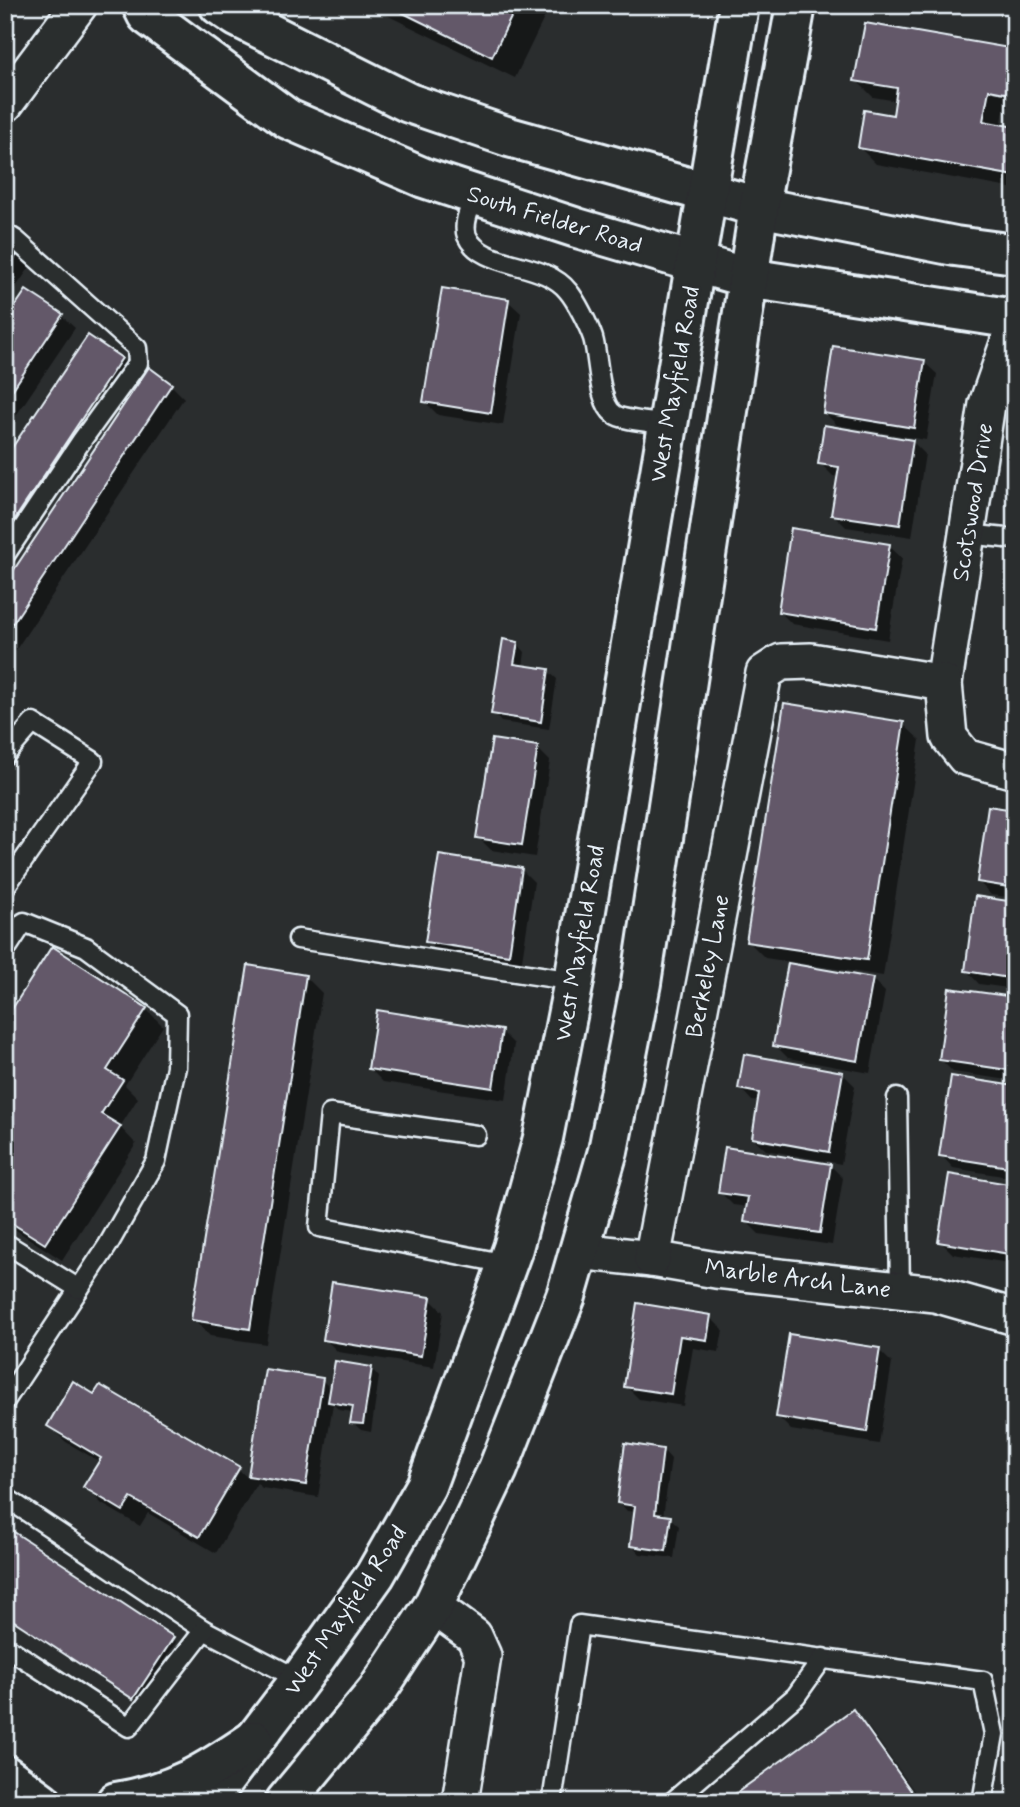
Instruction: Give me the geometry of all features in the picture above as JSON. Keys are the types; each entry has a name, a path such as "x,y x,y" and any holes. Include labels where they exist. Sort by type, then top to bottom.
{"main road":[{"name":"South Fielder Road","path":"142,5 147,15 288,118 424,178 748,278 1015,322"},
{"path":"219,5 237,17 409,103 509,138 759,206 955,246 1015,254"},
{"name":"West Mayfield Road","path":"207,1802 300,1680 374,1575 426,1486 507,1264 543,1139 574,981 739,5"},
{"path":"285,1802 377,1691 433,1606 498,1469 566,1296 608,1150 641,983 759,206 796,5"},
{"path":"116,1802 178,1787 208,1771 254,1740"},
{"path":"5,1775 43,1802"}],"street":[{"path":"11,86 79,5"},
{"name":"Scotswood Drive","path":"1015,322 987,404 944,683 949,737 965,757 1015,771"},
{"name":"Berkeley Lane","path":"652,1259 764,673 781,662 811,661 944,683"},
{"name":"Marble Arch Lane","path":"579,1251 652,1259 716,1270 935,1294 1015,1317"},
{"path":"433,1606 474,1636 483,1656 460,1802"}],"lane":[{"path":"475,194 466,219 467,236 485,256 541,272 568,290 592,335 603,395 608,408 616,416 667,425"},
{"path":"5,233 137,348 138,363 82,440 5,555"},
{"path":"967,534 1015,539"},
{"path":"5,755 33,723 93,761 5,887"},
{"path":"5,951 24,922 86,947 177,1014 176,1067 156,1161 108,1245 5,1401"},
{"path":"298,939 574,981"},
{"path":"897,1098 900,1290"},
{"path":"476,1135 330,1114 319,1227 507,1264"},
{"path":"5,1243 79,1289"},
{"path":"5,1497 204,1630 300,1680"},
{"path":"552,1802 579,1625 983,1681 994,1734 982,1802"},
{"path":"5,1646 128,1727 204,1630"},
{"path":"672,1802 796,1696 823,1658"}],"building":[{"path":"387,5 517,5 492,57"},
{"path":"865,23 1015,49 1015,95 989,90 983,121 1015,127 1015,176 858,148 864,110 893,115 897,88 854,81"},
{"path":"5,240 20,250 5,272"},
{"path":"442,288 509,299 491,413 423,402"},
{"path":"26,290 63,314 5,401 5,321"},
{"path":"88,335 122,358 5,534 5,458"},
{"path":"833,346 925,360 914,428 823,413"},
{"path":"149,367 172,384 5,635 5,583"},
{"path":"824,425 913,440 900,525 831,515 839,467 818,464"},
{"path":"791,528 890,544 876,628 778,612"},
{"path":"503,639 518,642 514,664 549,669 541,722 491,714"},
{"path":"784,703 904,722 867,960 746,942"},
{"path":"492,739 538,746 522,845 476,838"},
{"path":"988,806 1015,810 1015,888 977,882"},
{"path":"439,855 522,868 509,955 425,942"},
{"path":"975,896 1015,902 1015,979 965,971"},
{"path":"52,946 147,1008 107,1070 123,1080 101,1114 121,1126 45,1244 5,1219 5,1020"},
{"path":"788,963 873,978 858,1061 773,1046"},
{"path":"248,965 306,975 250,1329 191,1320"},
{"path":"949,988 1015,997 1015,1071 939,1060"},
{"path":"377,1010 502,1030 493,1088 368,1069"},
{"path":"744,1054 843,1072 829,1152 752,1138 759,1093 738,1089"},
{"path":"951,1076 1015,1086 1015,1168 939,1156"},
{"path":"725,1147 831,1164 820,1233 744,1222 748,1197 718,1193"},
{"path":"949,1174 1015,1185 1015,1255 938,1242"},
{"path":"332,1282 431,1297 421,1356 323,1340"},
{"path":"637,1303 711,1315 707,1340 680,1336 671,1394 624,1387"},
{"path":"789,1334 880,1348 867,1432 776,1417"},
{"path":"335,1361 372,1367 363,1424 350,1423 353,1406 328,1402"},
{"path":"265,1369 323,1378 306,1485 248,1476"},
{"path":"73,1381 94,1394 100,1385 240,1467 199,1537 131,1498 123,1511 83,1487 101,1458 47,1426"},
{"path":"625,1443 663,1449 655,1514 671,1516 666,1551 630,1546 635,1506 617,1503"},
{"path":"5,1526 174,1637 133,1699 5,1615"},
{"path":"853,1709 919,1802 724,1802"}]}
